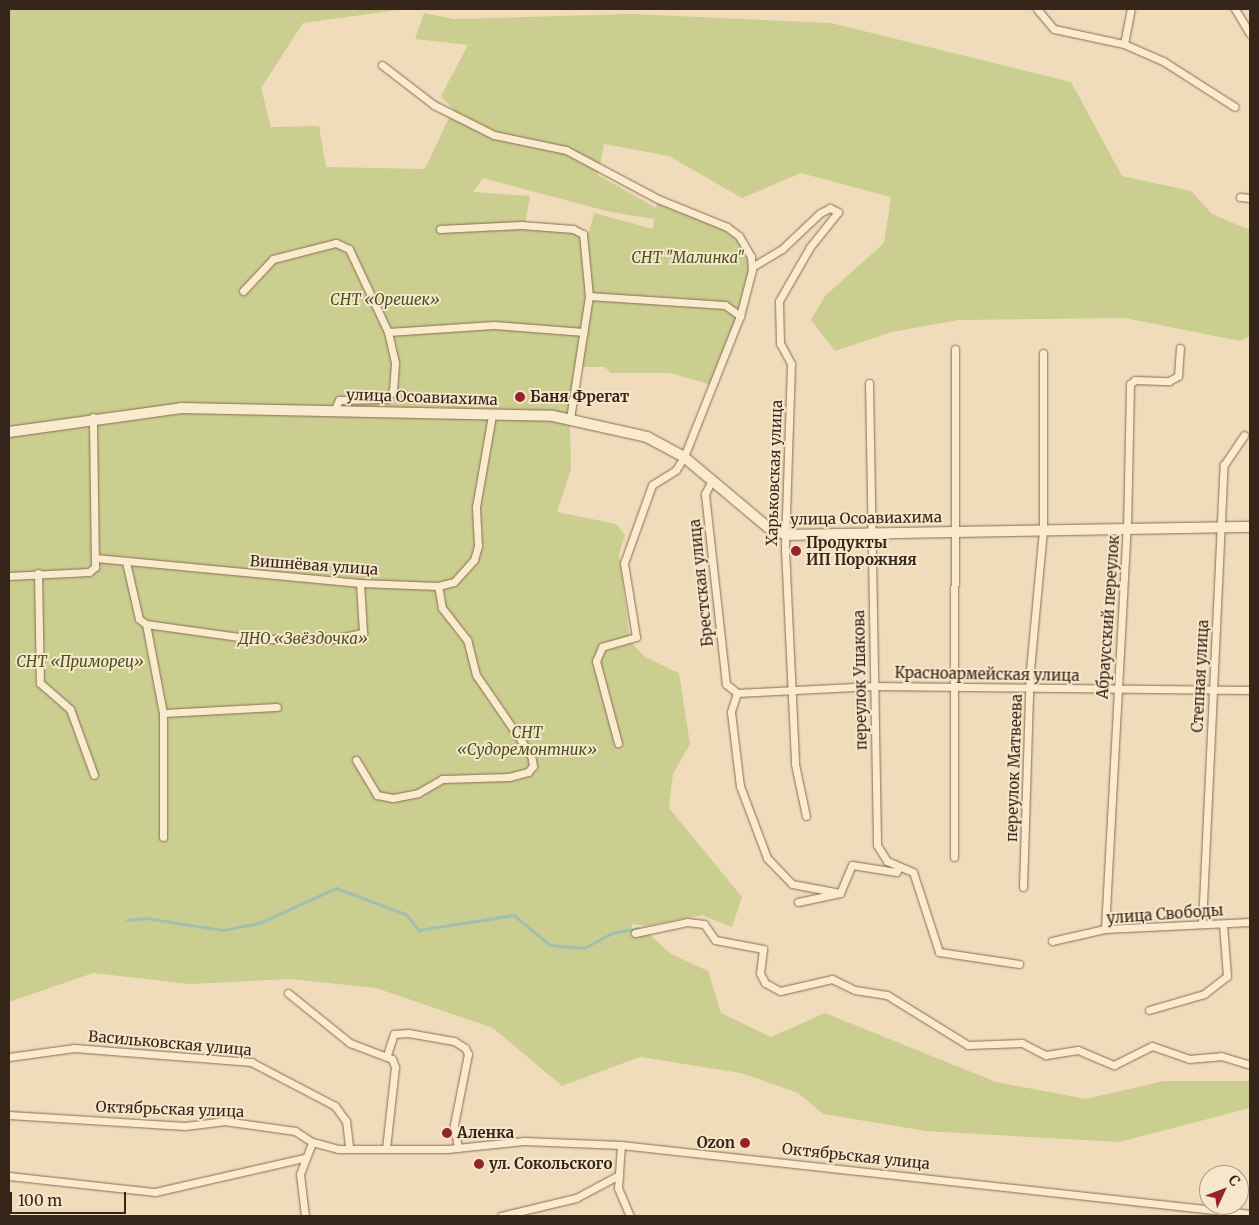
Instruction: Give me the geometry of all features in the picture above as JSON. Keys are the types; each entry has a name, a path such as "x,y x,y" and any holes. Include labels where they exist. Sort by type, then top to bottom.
{"street":[{"path":"1037,9 1054,29 1124,44 1163,61 1235,107"},
{"path":"1124,44 1131,9"},
{"path":"1235,9 1250,34"},
{"path":"382,65 434,105 494,135 566,150 658,199 727,227 739,236 752,267 740,316 684,457 676,470 652,485 624,562 636,637 602,647 596,661 618,743"},
{"path":"1240,197 1250,198"},
{"name":"Харьковская улица","path":"752,267 782,250 820,213 830,208 838,212 810,247 779,301 780,343 791,364 788,535 795,764 806,816"},
{"path":"440,229 521,225 573,229 587,240 589,296 570,419"},
{"path":"242,291 273,259 343,244 388,332 395,363 393,390 387,399 339,400 336,409"},
{"path":"589,296 725,305 740,316"},
{"path":"388,332 494,325 584,332"},
{"name":"Абраусский переулок","path":"1106,929 1116,689 1127,530 1130,384 1135,380 1169,381 1178,376 1180,348"},
{"path":"954,857 956,688 952,532 955,349"},
{"name":"переулок Матвеева","path":"1023,887 1030,690 1043,530 1043,353"},
{"name":"переулок Ушакова","path":"869,383 870,532 877,845 880,856 899,868 913,872 939,952 1019,964"},
{"name":"улица Осоавиахима","path":"9,432 93,417 181,408 336,409 570,419 647,437 684,457 771,530 788,535 870,532 1250,527"},
{"name":"Вишнёвая улица","path":"96,558 360,583 438,586 462,577 478,546 476,507 492,415"},
{"path":"9,576 38,573 89,572 96,558 93,417"},
{"name":"Степная улица","path":"1202,924 1224,466 1244,435"},
{"name":"Брестская улица","path":"712,480 705,494 726,684 736,693"},
{"path":"126,562 139,619 146,624 284,641 364,632 360,583"},
{"path":"38,573 40,683 70,709 94,775"},
{"path":"356,760 377,795 393,798 418,793 442,779 509,777 528,772 533,766 531,755 476,675 467,640 442,608 438,586"},
{"path":"146,624 163,713 163,837"},
{"name":"Красноармейская улица","path":"736,693 794,688 874,686 1030,690 1213,688 1250,690"},
{"path":"736,693 731,712 740,786 768,858 792,884 840,893"},
{"path":"163,713 277,707"},
{"path":"840,893 852,865 896,872 899,868"},
{"path":"798,902 840,893"},
{"path":"635,934 687,922 704,924 715,940 763,949 760,972 765,983 780,990 832,979 855,990 887,995 968,1044 1022,1043 1046,1055 1078,1050 1114,1065 1152,1046 1189,1059 1220,1056 1250,1064"},
{"name":"улица Свободы","path":"1052,941 1106,929 1250,922"},
{"path":"1149,1010 1204,994 1227,976 1224,924"},
{"path":"288,993 350,1043 387,1055 395,1068 386,1150"},
{"path":"387,1055 394,1034 408,1032 454,1041 465,1048 468,1054 454,1125 458,1148"},
{"name":"Васильковская улица","path":"9,1056 74,1048 251,1062 335,1106 346,1121 349,1147"},
{"name":"Октябрьская улица","path":"9,1116 185,1126 224,1121 295,1131 312,1142 338,1149 349,1147 386,1150 458,1148 524,1141 621,1145 1199,1208"},
{"path":"305,1216 300,1174 303,1158 312,1142"},
{"path":"621,1145 618,1188 630,1216"},
{"path":"9,1176 155,1192 303,1158"},
{"path":"501,1216 576,1198 619,1175"}],"green space":[{"path":"9,9 405,9 303,23 261,88 271,127 319,126 326,167 425,169 453,109 441,96 468,45 415,39 424,13 453,19 631,14 831,23 1071,82 1122,176 1191,191 1212,214 1250,230 1250,336 1240,341 1125,318 959,320 892,332 835,351 811,320 825,296 884,243 891,197 801,173 742,198 669,156 604,144 598,175 656,208 658,199 727,227 739,236 751,257 740,316 712,385 670,373 611,373 605,367 579,367 570,419 571,469 557,512 616,524 625,535 619,554 630,641 645,657 679,673 690,744 673,774 669,808 742,897 732,927 702,915 646,926 632,924 631,936 650,935 671,954 708,971 721,1013 771,1037 825,1013 996,1082 1086,1099 1164,1081 1250,1081 1250,1108 1119,1142 926,1131 823,1114 798,1093 741,1073 640,1057 562,1086 493,1028 376,988 290,979 190,984 93,973 9,1002","holes":["483,178 610,212 654,219 653,229 594,213 589,233 584,234 525,225 530,196 473,192"]}],"waterway":[{"path":"127,920 146,918 223,930 260,923 336,888 406,914 419,930 514,915 550,945 584,948 612,933 639,928"}],"place":[{"name":"Баня Фрегат","path":"520,397"},
{"name":"Продукты ИП Порожняя","path":"796,551"},
{"name":"Аленка","path":"447,1133"},
{"name":"Ozon","path":"745,1143"},
{"name":"ул. Сокольского","path":"479,1164"}],"park label":[{"name":"СНТ \"Малинка\"","path":"688,258"},
{"name":"СНТ «Орешек»","path":"385,300"},
{"name":"ДНО «Звёздочка»","path":"303,639"},
{"name":"СНТ «Приморец»","path":"80,662"},
{"name":"СНТ «Судоремонтник»","path":"527,740"}]}
